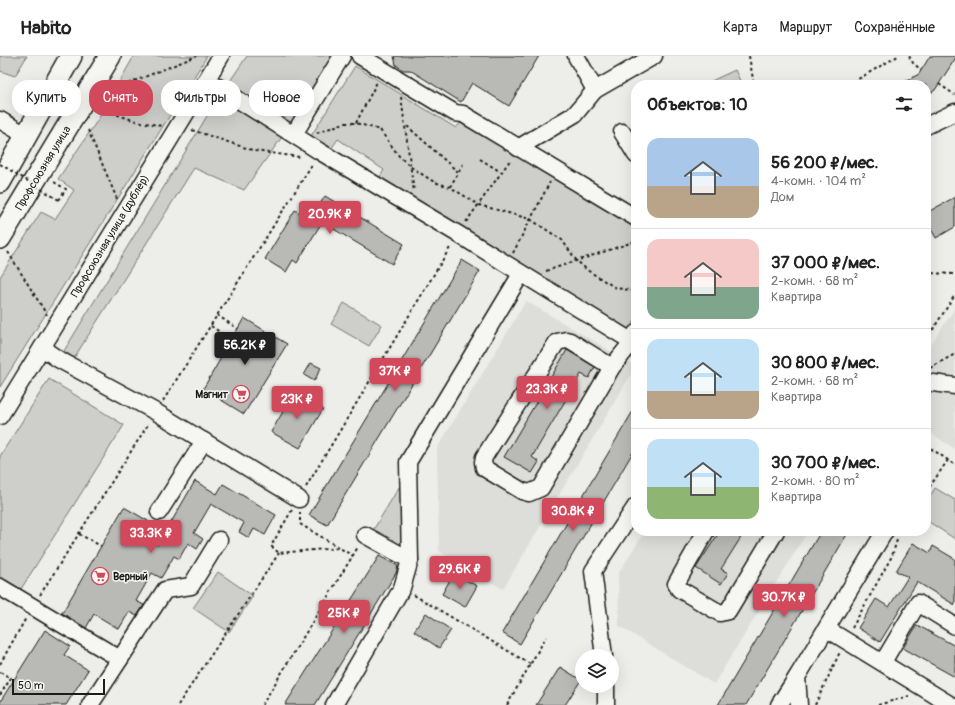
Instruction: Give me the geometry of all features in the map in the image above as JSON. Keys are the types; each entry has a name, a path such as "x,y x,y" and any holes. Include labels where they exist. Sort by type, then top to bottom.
{"main road":[{"path":"0,182 71,56"},
{"name":"Профсоюзная улица","path":"4,245 110,56"}],"street":[{"name":"Профсоюзная улица (дублёр)","path":"207,80 221,56"},
{"path":"298,137 342,56"},
{"path":"360,56 380,64 398,79 455,113 463,114 631,215"},
{"path":"576,56 595,90"},
{"path":"518,148 575,114 595,90 654,56"},
{"path":"241,101 319,152 458,234 525,276 631,338"},
{"path":"931,124 955,112"},
{"name":"Профсоюзная улица (дублёр)","path":"0,416 123,215 172,126 180,116"},
{"path":"0,120 27,136"},
{"path":"622,132 631,147"},
{"path":"334,705 402,588 410,560 408,462 525,276"},
{"path":"612,367 570,341 561,340 557,342 484,457 482,462 484,468 522,491 529,493 541,488 612,367 631,345"},
{"path":"42,348 58,359 156,412 299,499"},
{"path":"931,383 955,386"},
{"path":"159,512 204,441"},
{"path":"603,649 593,571 631,514"},
{"path":"365,535 410,560"},
{"path":"703,536 676,584 679,589 720,613 724,613 728,611 773,536"},
{"path":"779,705 827,629 891,536"},
{"path":"90,705 165,590 191,586 219,540"},
{"path":"0,587 120,659"},
{"path":"883,662 918,603 955,626"},
{"path":"827,629 951,705"},
{"path":"797,677 799,705"},
{"path":"606,693 606,705"}],"path":[{"path":"137,80 197,56"},
{"path":"749,56 753,80"},
{"path":"857,80 898,56"},
{"path":"908,56 921,70"},
{"path":"356,123 380,64"},
{"path":"398,79 406,126 415,209"},
{"path":"939,84 955,95"},
{"path":"121,116 136,121 172,126 255,151 300,157"},
{"path":"298,137 344,123 356,123 380,130 400,156 411,167 434,182 450,187 479,205 530,219 562,240 576,260 588,270 616,288 631,290"},
{"path":"406,126 458,172"},
{"path":"88,130 123,215"},
{"path":"339,548 279,552 271,546 458,234 518,148"},
{"path":"0,664 32,607 319,152"},
{"path":"480,159 501,172"},
{"path":"0,164 59,200 66,189 52,181"},
{"path":"450,187 463,164"},
{"path":"507,265 556,171"},
{"path":"525,276 631,243"},
{"path":"4,245 43,309"},
{"path":"931,273 955,274"},
{"path":"932,331 955,295"},
{"path":"217,315 238,329"},
{"path":"210,326 231,340"},
{"path":"931,366 955,354"},
{"path":"931,448 955,465"},
{"path":"931,485 948,460"},
{"path":"299,499 300,524 353,556"},
{"path":"79,534 101,546"},
{"path":"262,705 365,535"},
{"path":"815,705 845,640 892,556 892,536"},
{"path":"178,705 279,552"},
{"path":"402,588 530,664"},
{"path":"507,705 546,638"},
{"path":"0,672 11,678 0,695"},
{"path":"878,705 929,691"}],"shaded area":[{"path":"0,56 27,56 15,76 0,71"},
{"path":"134,56 207,56 192,80 161,80 161,116 169,116 0,387 0,277 41,212 55,219 74,190 58,179 100,116 153,116 153,80 120,80"},
{"path":"247,56 335,56 314,88 314,80 249,80 249,97 241,92 241,80 231,80"},
{"path":"355,66 456,128 461,122 631,224 630,330 378,180 384,170 338,139 331,149 311,136"},
{"path":"735,70 740,80 714,80"},
{"path":"241,112 282,137 244,190 194,168 74,358 64,351 207,116 241,116"},
{"path":"278,116 296,116 291,124"},
{"path":"526,301 631,363 631,374 503,589 439,551 437,449"},
{"path":"344,303 382,325 369,346 331,324"},
{"path":"955,308 955,449 931,433 931,344"},
{"path":"49,379 124,425 21,589 0,577 0,456"},
{"path":"404,479 404,551 372,532"},
{"path":"935,488 955,500 955,539 931,523 931,495"},
{"path":"642,536 805,536 714,684 619,626 618,574"},
{"path":"218,572 253,596 229,632 193,608"}],"building":[{"path":"394,56 539,56 509,106 472,83 461,102 410,70 403,70 396,65"},
{"path":"930,56 955,56 955,59 935,90 931,93 931,80 908,80 919,74"},
{"path":"325,196 404,244 392,264 322,222 297,263 293,260 286,272 265,259 295,210 311,219"},
{"path":"955,197 955,227 936,238 931,228 931,210"},
{"path":"462,260 480,271 327,525 309,515"},
{"path":"244,318 287,344 244,414 203,389"},
{"path":"567,350 595,367 589,378 581,374 532,457 539,462 532,473 504,457"},
{"path":"311,363 321,368 314,381 304,375"},
{"path":"294,393 323,409 300,448 271,432"},
{"path":"631,414 631,455 520,644 502,633"},
{"path":"195,481 217,494 223,484 276,515 265,535 254,529 249,538 239,532 244,523 211,504 194,533 203,539 197,549 188,543 179,559 174,556 161,578 152,573 136,601 144,605 137,616 129,612 119,629 94,614 86,628 62,613 124,507 148,521 140,535 158,545"},
{"path":"717,536 742,536 721,569 728,573 721,584 696,568"},
{"path":"818,536 846,536 746,705 718,705"},
{"path":"913,543 930,553 933,546 955,559 955,605 917,582 880,642 858,628 876,599 889,607 908,577 896,571"},
{"path":"379,556 398,566 396,573 315,705 285,705"},
{"path":"454,573 477,586 465,607 442,594"},
{"path":"426,613 451,630 439,648 414,631"},
{"path":"917,625 955,646 955,677 903,648"},
{"path":"45,630 70,646 64,655 88,670 66,705 0,705 0,702"},
{"path":"560,667 575,676 575,689 565,705 536,705"}],"place":[{"name":"Магнит","path":"241,394"},
{"name":"Верный","path":"100,576"}]}
